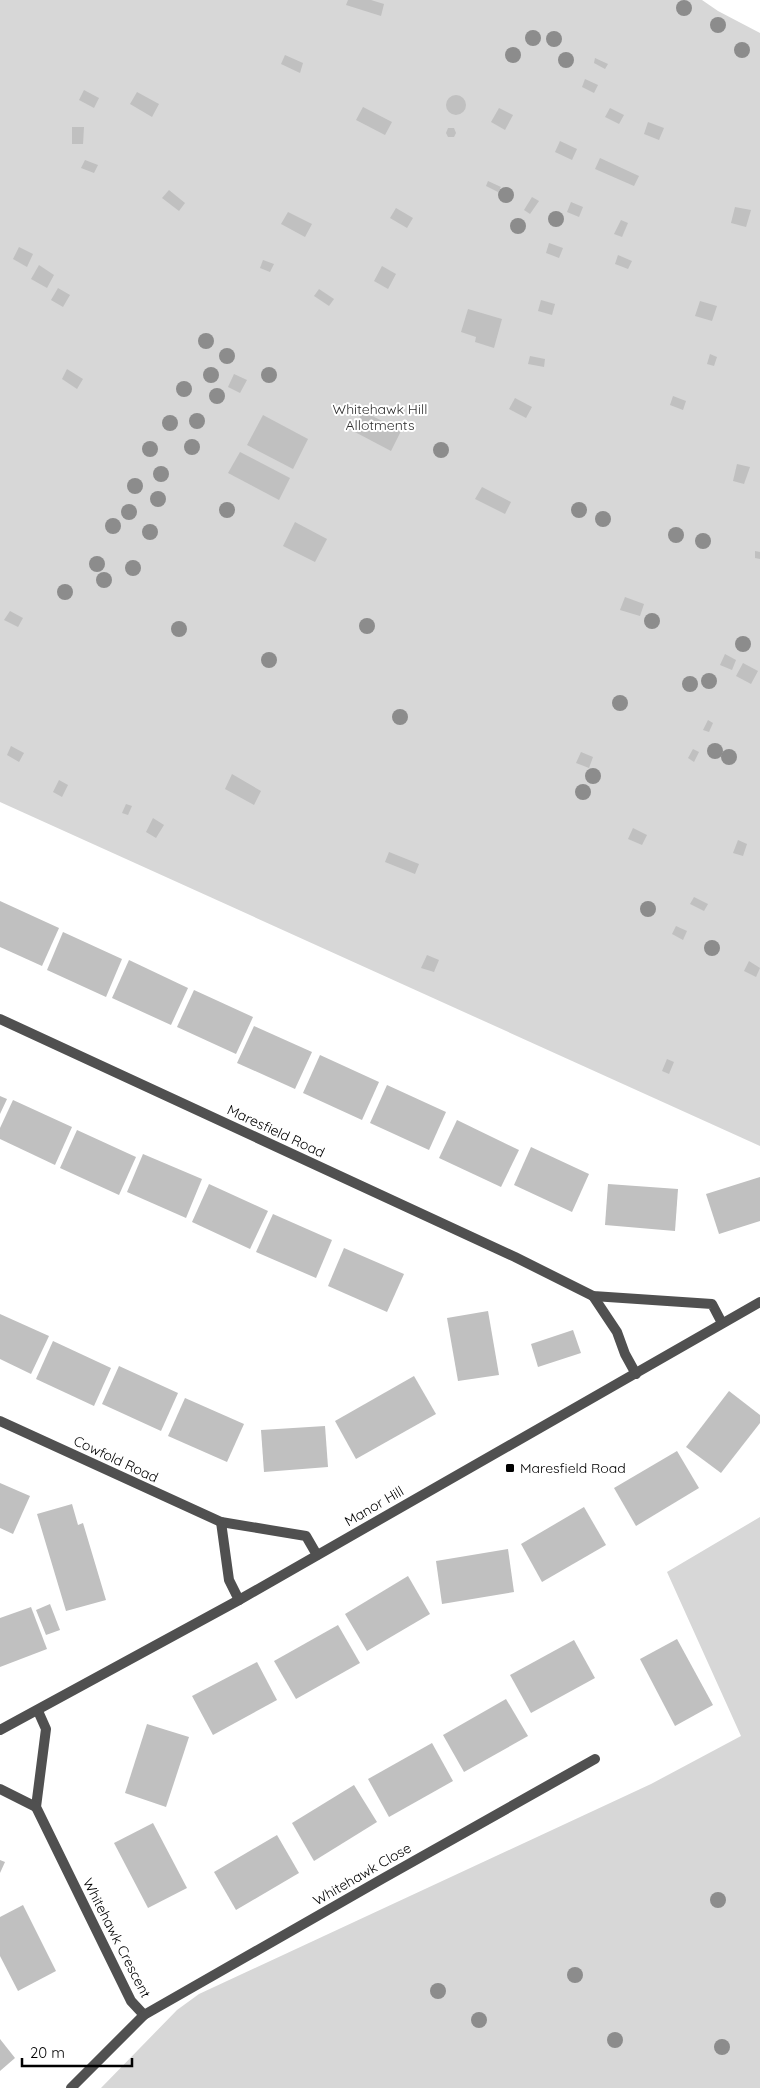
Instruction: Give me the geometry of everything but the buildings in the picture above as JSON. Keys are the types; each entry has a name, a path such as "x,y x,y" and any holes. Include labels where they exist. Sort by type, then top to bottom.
{"street":[{"name":"Maresfield Road","path":"0,1019 593,1296 712,1304 722,1323"},
{"path":"593,1296 617,1332 625,1354 636,1374"},
{"name":"Manor Hill","path":"0,1730 239,1600 760,1302"},
{"name":"Cowfold Road","path":"0,1422 220,1522 306,1536 317,1555"},
{"path":"220,1522 229,1580 239,1600"},
{"path":"0,1789 36,1807 46,1729 38,1711"},
{"name":"Whitehawk Close","path":"144,2016 382,1879 595,1760"},
{"name":"Whitehawk Crescent","path":"36,1807 131,2001 144,2016 72,2088"}],"green space":[{"name":"Whitehawk Hill Allotments","path":"0,0 702,0 718,11 760,33 760,1146 0,802"},
{"path":"760,1517 760,2088 101,2088 177,2010 199,1994 651,1784 741,1736 667,1572"}],"place":[{"name":"Maresfield Road","path":"510,1468"}]}
